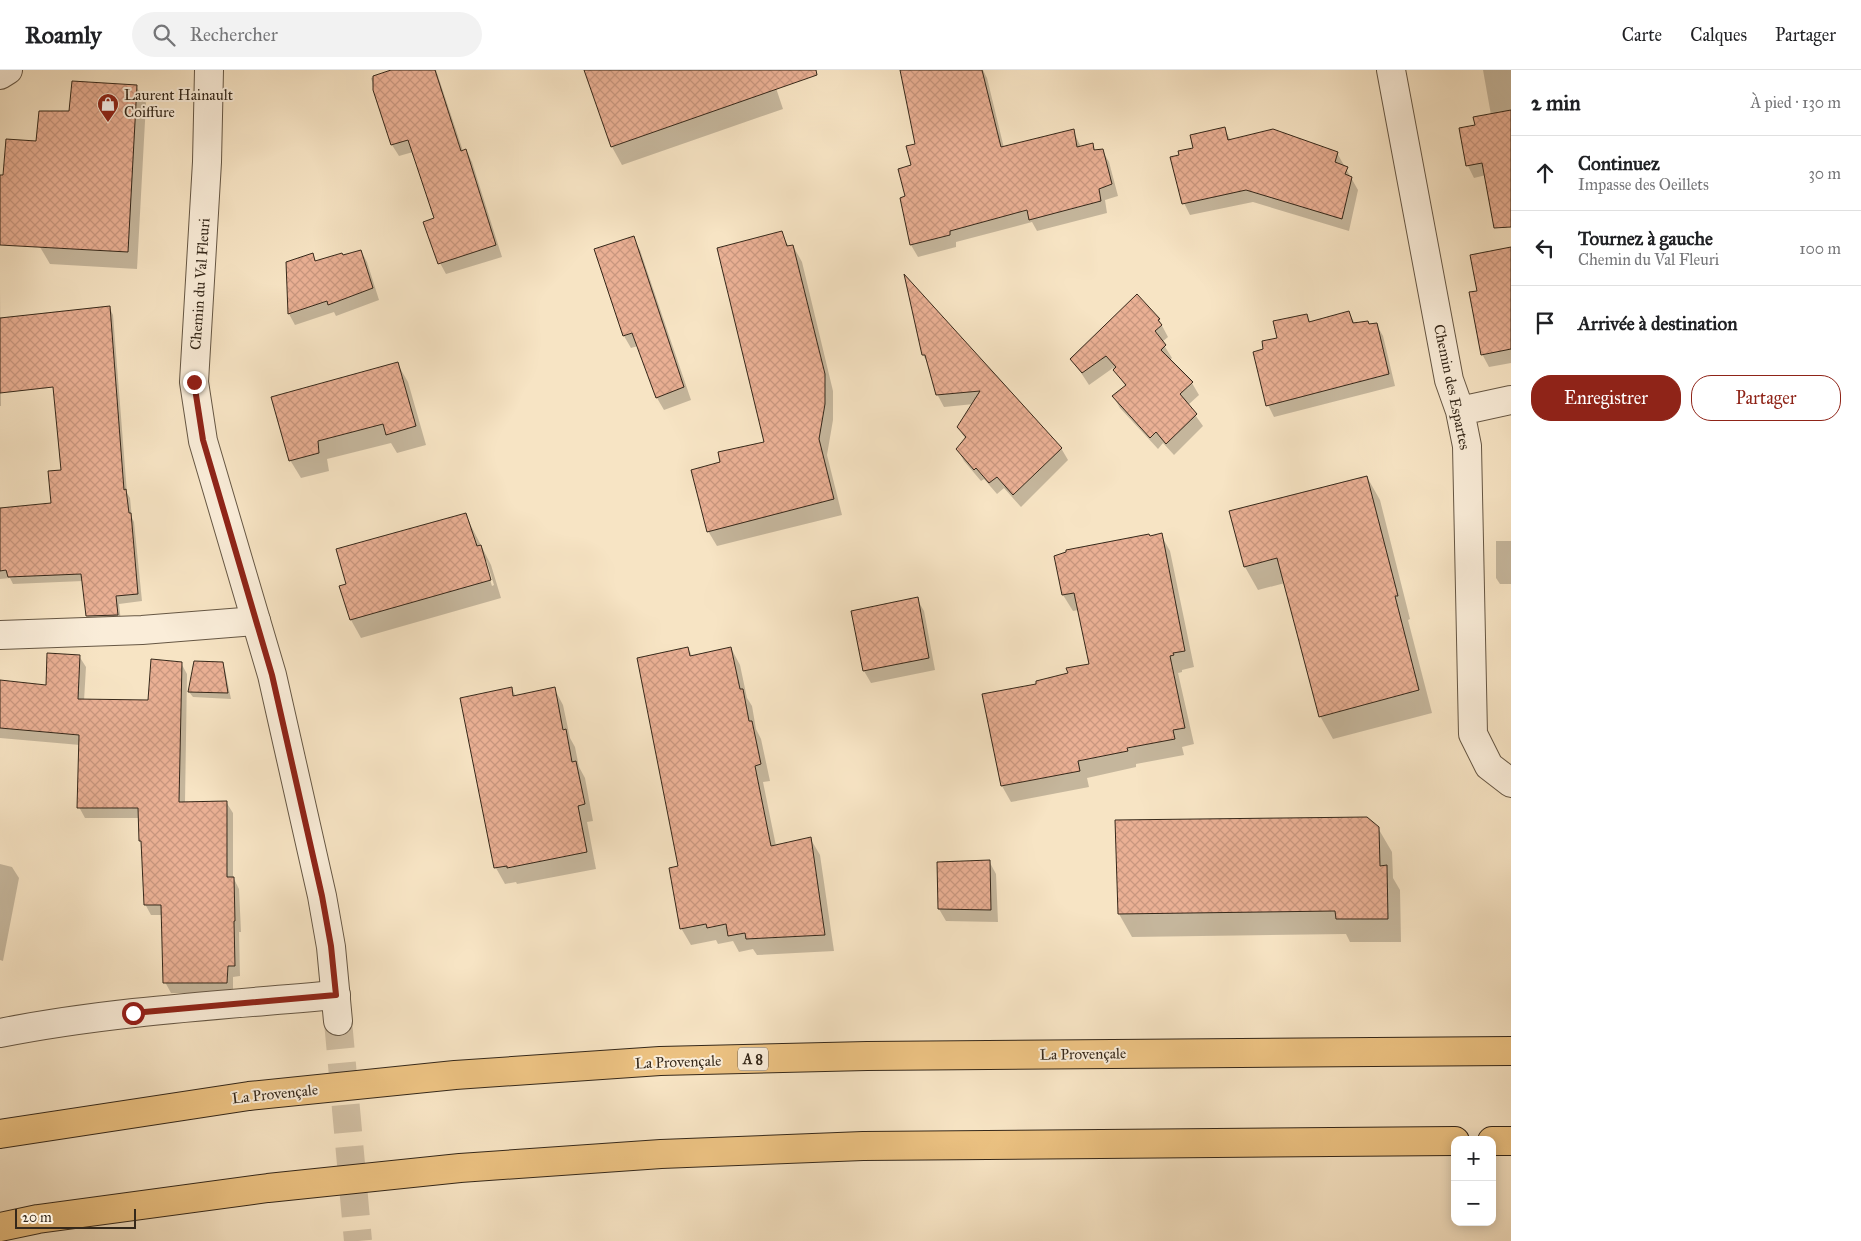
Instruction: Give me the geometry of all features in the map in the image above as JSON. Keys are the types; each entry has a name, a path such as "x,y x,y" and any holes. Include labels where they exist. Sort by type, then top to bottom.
{"highway":[{"name":"La Provençale","path":"0,1134 249,1096 455,1075 660,1061 906,1056 1511,1051"},
{"path":"0,1227 38,1219 268,1188 460,1168 661,1154 863,1146 1451,1141"},
{"path":"1496,1141 1511,1141"}],"street":[{"path":"0,75 8,70"},
{"name":"Chemin du Val Fleuri","path":"0,1033 46,1024 133,1013 337,1008 331,946 322,896 272,675 203,440 194,382 208,162 209,70"},
{"name":"Chemin des Espartes","path":"1391,70 1449,380 1460,411 1467,446 1474,734 1489,766 1511,783"},
{"path":"1460,411 1511,400"},
{"path":"0,635 142,630 256,622"}],"building":[{"path":"391,70 435,70 461,151 466,149 496,245 438,264 423,222 434,218 408,140 391,145 373,90 373,76"},
{"path":"584,70 816,70 817,75 611,147"},
{"path":"900,70 982,70 1001,147 1074,129 1077,147 1093,143 1094,150 1103,149 1112,184 1099,189 1101,201 1029,220 1027,210 950,231 950,235 910,245 900,198 905,196 898,169 911,165 906,146 915,144"},
{"path":"72,81 137,85 128,252 0,245 0,175 3,175 6,139 36,141 39,111 69,111"},
{"path":"1511,110 1511,227 1494,228 1482,163 1466,166 1459,128 1475,125 1473,117"},
{"path":"1225,127 1228,140 1273,129 1338,152 1335,162 1348,167 1345,174 1352,177 1342,219 1246,190 1182,204 1170,157 1179,155 1178,151 1193,148 1190,135"},
{"path":"782,231 787,246 793,245 825,374 825,404 819,439 834,499 707,532 691,470 720,462 718,452 764,442 717,248"},
{"path":"634,236 684,387 656,398 632,333 623,336 594,249"},
{"path":"1511,247 1511,349 1481,355 1469,292 1477,291 1470,255"},
{"path":"361,250 373,288 328,305 327,301 288,314 286,262 313,253 315,261 342,253 343,255"},
{"path":"904,274 1062,448 1013,495 997,477 989,483 976,468 974,470 956,449 966,437 957,427 980,391 936,395 925,355 922,355"},
{"path":"1137,294 1160,319 1158,320 1162,325 1155,331 1166,345 1161,350 1193,382 1180,394 1197,414 1166,444 1156,432 1150,438 1112,396 1126,385 1113,370 1116,367 1106,356 1082,373 1070,359"},
{"path":"110,306 124,490 126,489 129,513 131,513 138,594 116,596 118,615 86,616 81,574 8,577 6,570 0,571 0,508 51,503 48,471 61,470 53,387 0,393 0,318"},
{"path":"1349,311 1353,323 1368,321 1369,324 1377,323 1389,374 1266,406 1253,352 1263,349 1262,341 1277,338 1273,321 1307,314 1309,322"},
{"path":"398,362 416,426 386,435 383,424 318,441 319,453 289,461 271,397"},
{"path":"1367,476 1398,596 1395,596 1419,690 1319,717 1277,558 1244,567 1229,511"},
{"path":"466,513 477,546 481,545 491,580 350,620 339,586 346,584 336,549"},
{"path":"1162,533 1185,651 1173,653 1174,655 1170,656 1185,728 1173,730 1175,739 1127,748 1128,751 1078,761 1080,771 1001,786 982,694 1036,684 1036,681 1068,673 1066,668 1089,664 1074,593 1062,595 1054,556 1066,552 1066,550"},
{"path":"918,597 929,658 863,671 851,611"},
{"path":"688,647 690,656 731,647 740,689 743,689 749,721 752,721 761,764 755,766 771,846 811,837 825,935 746,939 745,933 728,936 726,924 707,928 706,924 680,929 669,868 678,866 637,658"},
{"path":"47,653 80,655 78,699 148,700 151,659 182,662 179,802 227,801 227,877 234,877 235,966 228,966 227,983 163,983 161,905 144,905 138,808 77,808 79,735 0,728 0,680 46,685"},
{"path":"194,661 223,662 228,693 188,692"},
{"path":"512,687 513,696 555,687 563,730 566,729 572,762 576,761 585,804 578,806 587,852 507,868 507,866 494,868 460,698"},
{"path":"1367,817 1379,827 1380,866 1387,865 1388,919 1336,919 1335,911 1118,914 1115,820"},
{"path":"990,860 991,910 938,909 937,862"}],"tunnel":[{"path":"338,1021 358,1241"}],"place":[{"name":"Laurent Hainault Coiffure","path":"108,123"}],"route":[{"path":"133,1013 336,995 331,946 322,896 272,675 203,440 194,382"}]}
